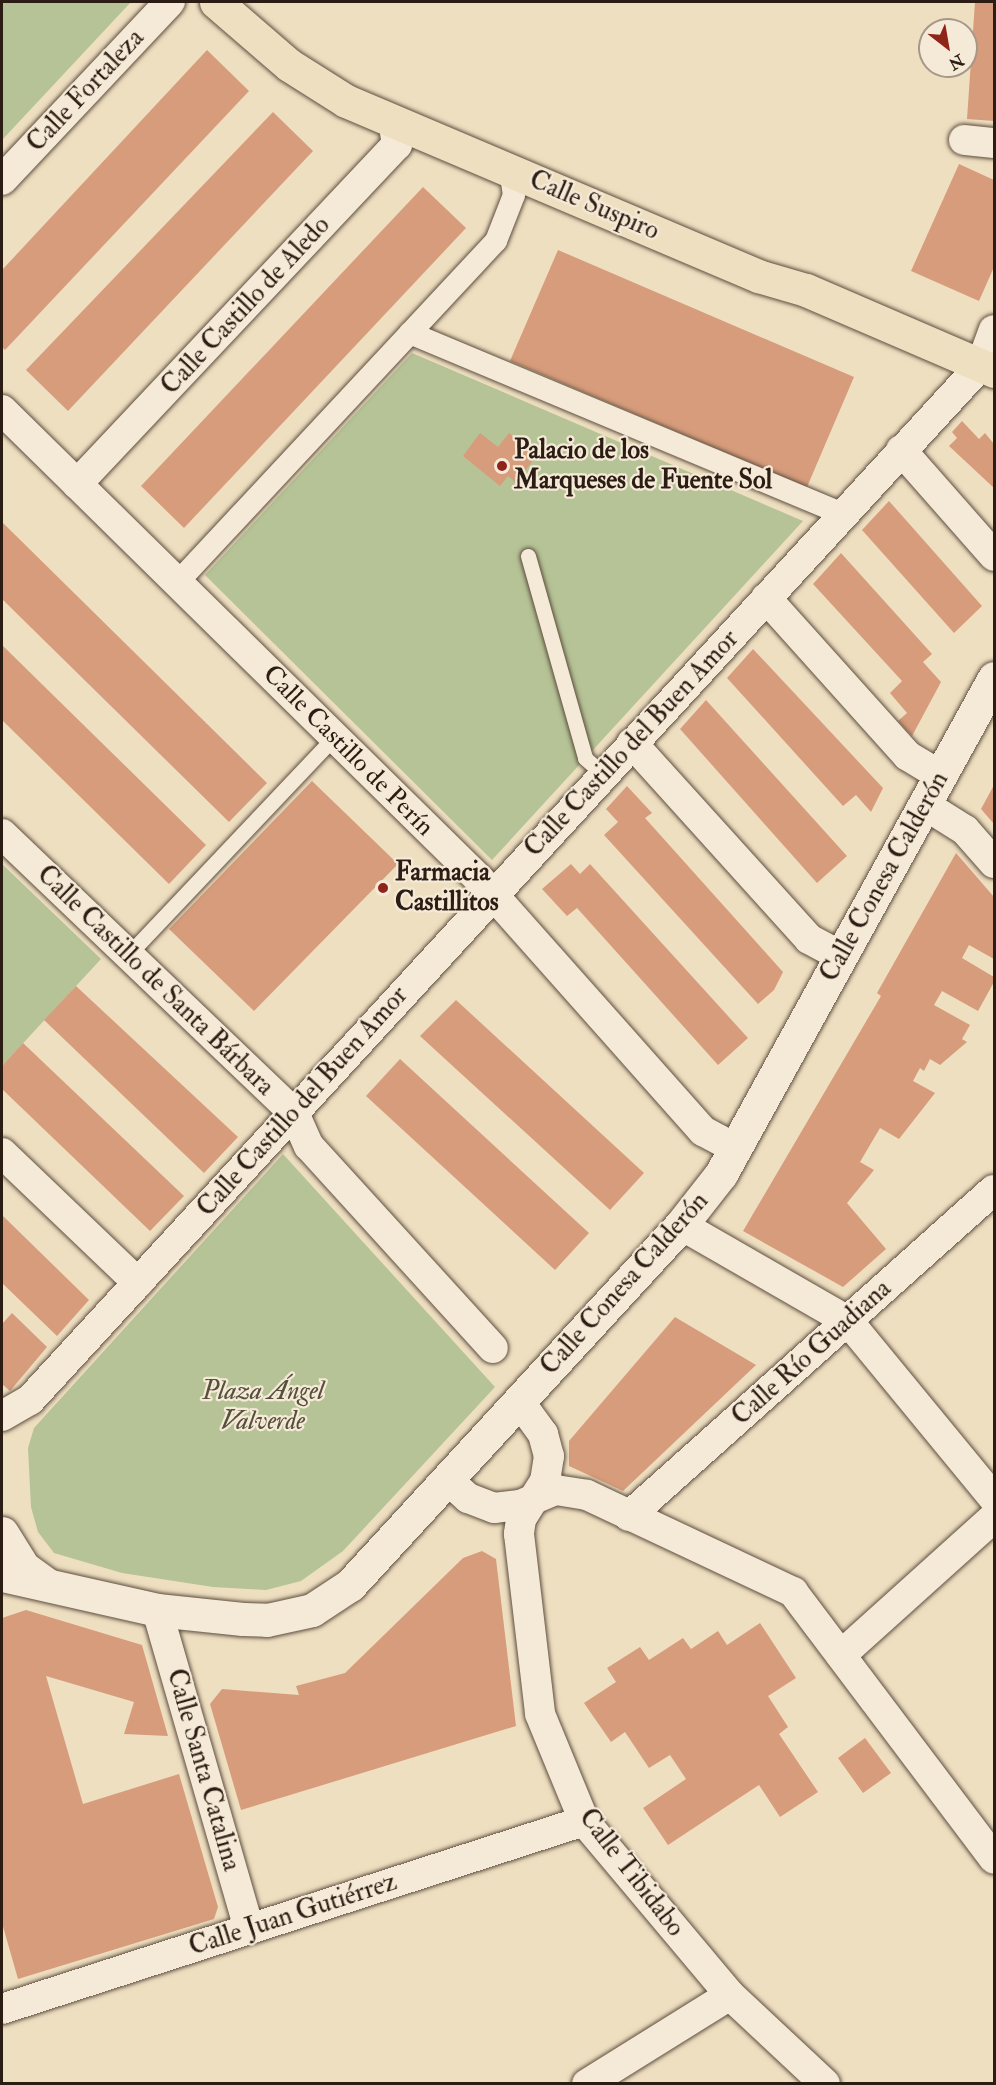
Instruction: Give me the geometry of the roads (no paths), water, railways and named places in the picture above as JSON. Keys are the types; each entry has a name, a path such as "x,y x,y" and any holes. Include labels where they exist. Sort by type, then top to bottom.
{"main road":[{"name":"Calle Suspiro","path":"216,2 318,86 510,170 988,368"},
{"name":"Calle Conesa Calderón","path":"2,1575 156,1610 267,1620 312,1610 350,1585 681,1225 737,1149 994,678"},
{"name":"Calle Conesa Calderón","path":"2,1533 31,1575 56,1588"}],"street":[{"name":"Calle Fortaleza","path":"2,180 170,2"},
{"name":"Calle Castillo de Aledo","path":"77,484 397,146 393,120"},
{"path":"964,140 994,143"},
{"path":"177,583 496,241 514,195 510,170"},
{"path":"988,368 994,330"},
{"path":"410,333 843,514"},
{"name":"Calle Castillo del Buen Amor","path":"2,1416 30,1400 901,450 988,368"},
{"name":"Calle Castillo de Perín","path":"2,410 493,895 703,1131 737,1149"},
{"path":"901,450 994,556"},
{"path":"766,598 908,756 941,776"},
{"path":"632,743 809,939 841,956"},
{"path":"925,805 965,830 994,863"},
{"name":"Calle Castillo de Santa Bárbara","path":"2,834 294,1113 309,1146 493,1348"},
{"path":"2,1153 138,1283"},
{"name":"Calle Río Guadiana","path":"629,1516 994,1190"},
{"path":"681,1225 848,1321 994,1499"},
{"name":"Calle Tibidabo","path":"519,1401 548,1446 545,1480 521,1519 519,1534 540,1714 584,1821 730,1995 825,2084"},
{"path":"448,1480 468,1498 494,1508 534,1498 543,1492 571,1490 793,1592 993,1856"},
{"path":"841,1655 994,1517"},
{"name":"Calle Santa Catalina","path":"156,1610 249,1929"},
{"name":"Calle Juan Gutiérrez","path":"2,2009 584,1821"},
{"path":"586,2084 730,1995"}],"lane":[{"path":"528,556 585,758 604,775"},
{"path":"128,955 334,737"}],"place":[{"name":"Palacio de los Marqueses de Fuente Sol","path":"502,466"},
{"name":"Farmacia Castillitos","path":"383,888"}],"park label":[{"name":"Plaza Ángel Valverde","path":"263,1407"}]}
